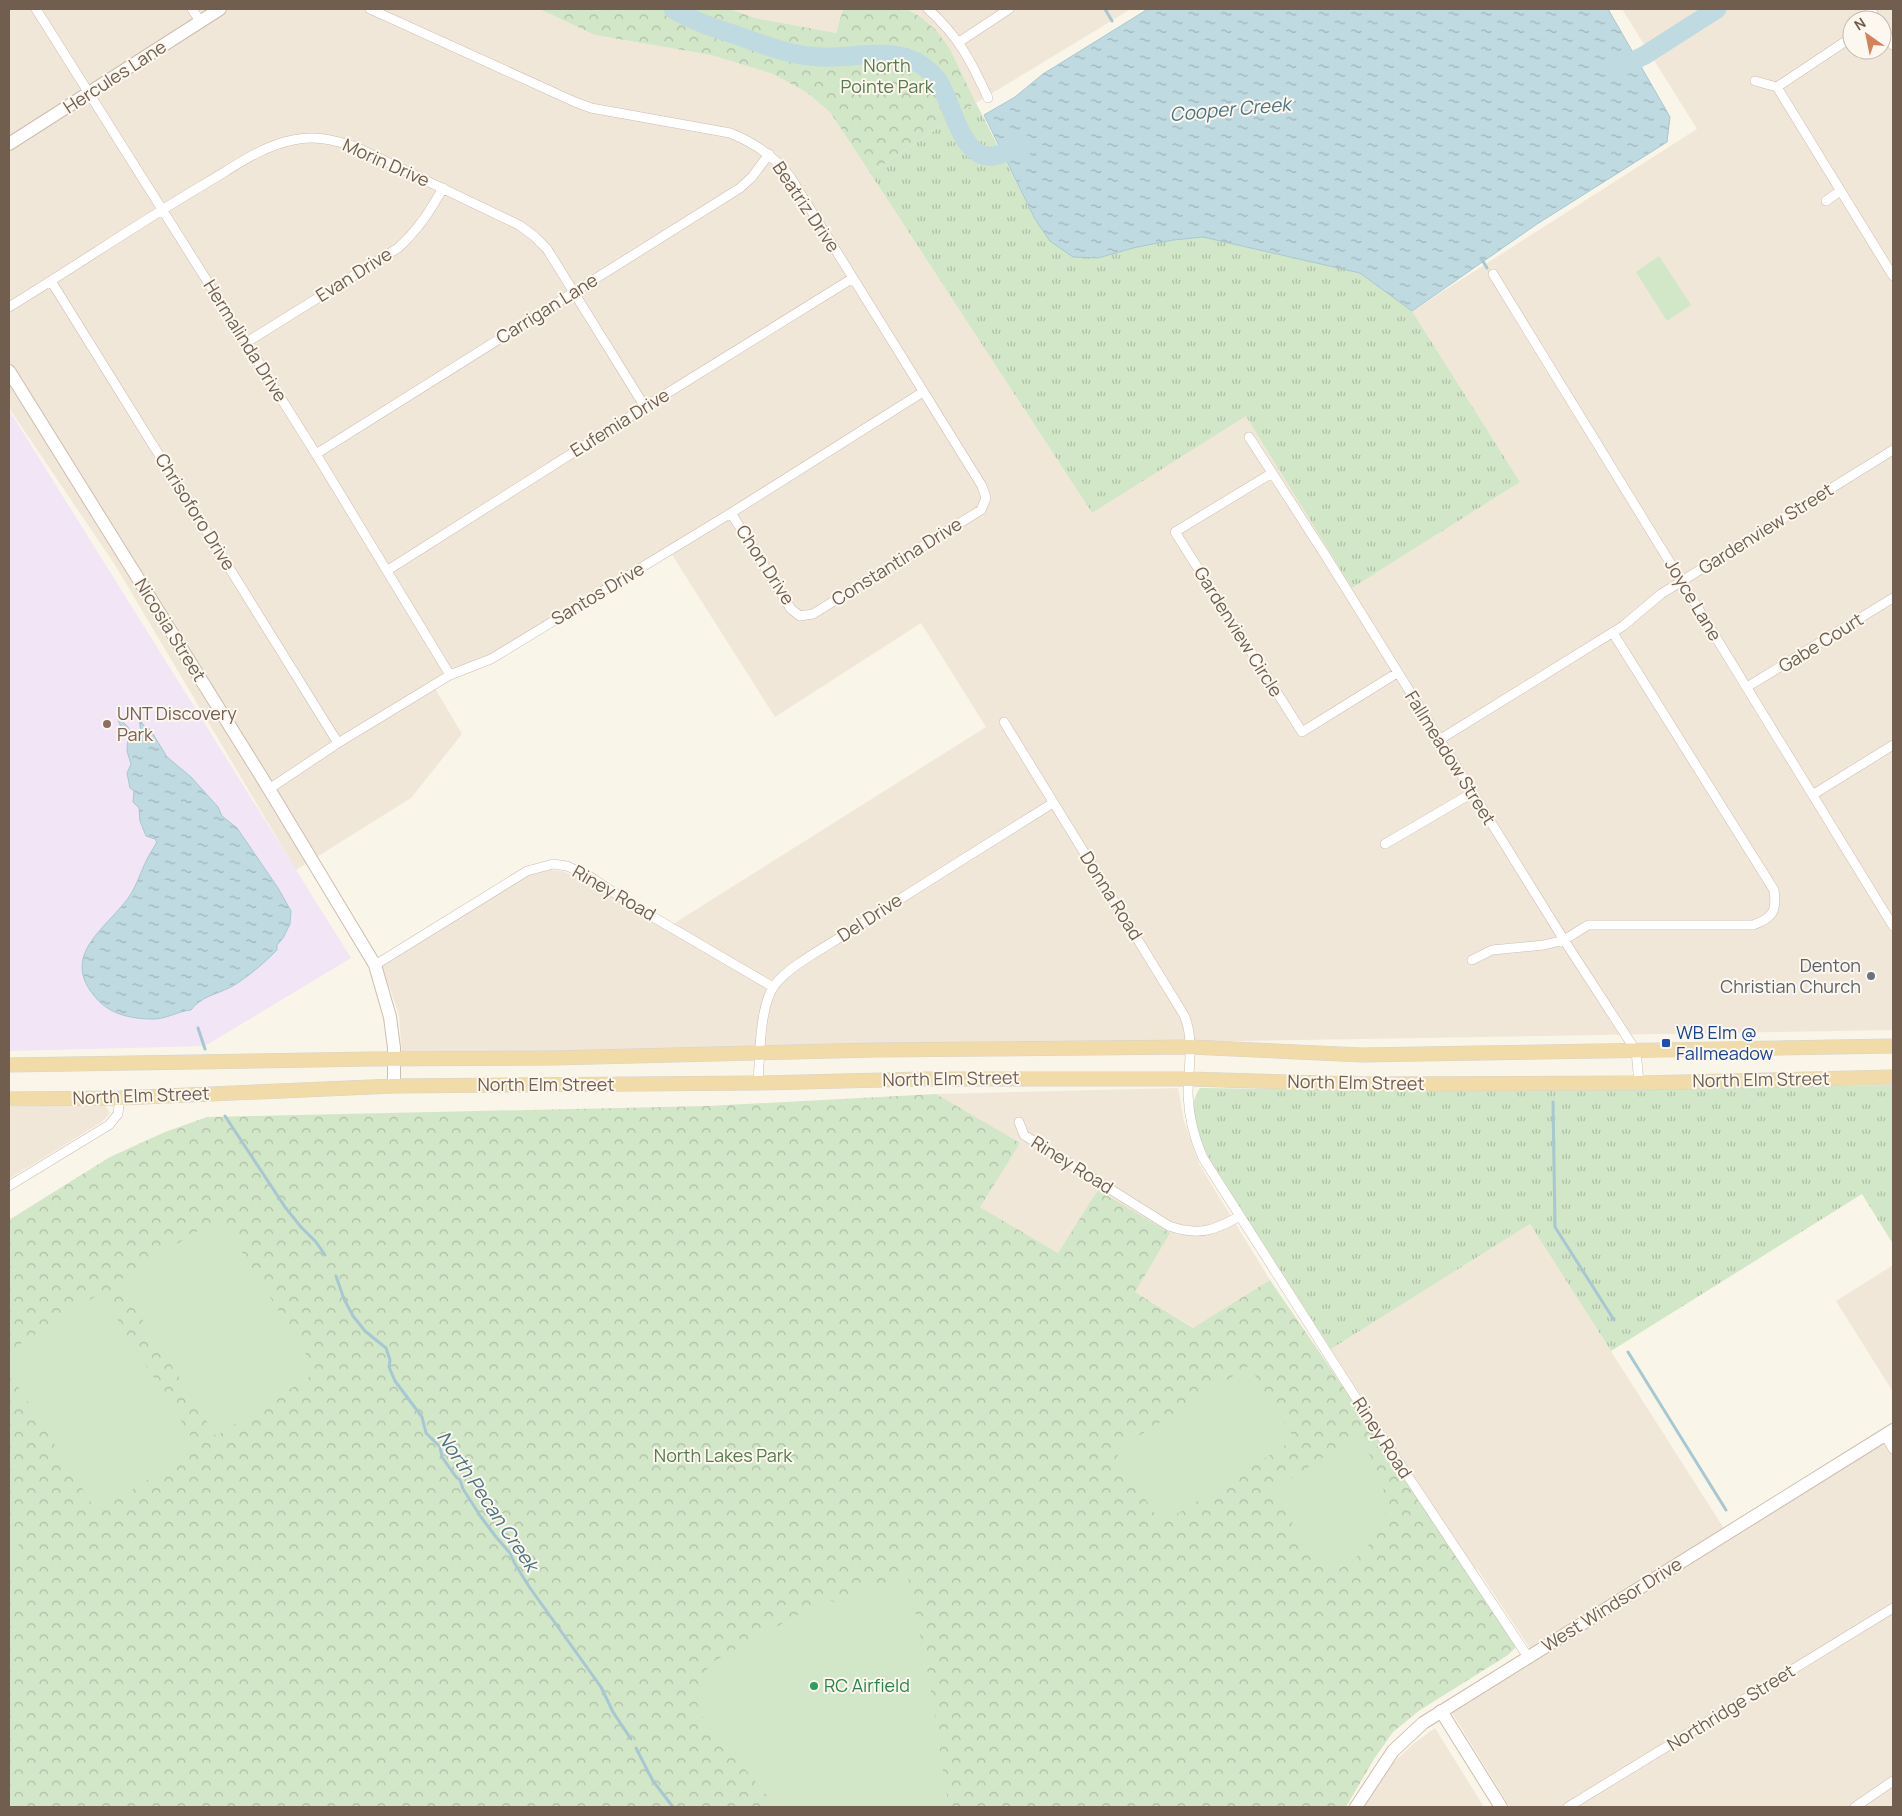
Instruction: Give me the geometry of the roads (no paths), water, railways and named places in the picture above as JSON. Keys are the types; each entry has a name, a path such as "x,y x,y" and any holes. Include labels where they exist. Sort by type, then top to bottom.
{"main road":[{"name":"North Elm Street","path":"9,1065 394,1058 554,1058 760,1052 1190,1047 1362,1055 1893,1046"},
{"name":"North Elm Street","path":"9,1099 120,1098 394,1086 758,1083 1021,1078 1189,1079 1359,1084 1639,1083 1893,1078"}],"street":[{"name":"Hermalinda Drive","path":"36,9 316,454 450,675"},
{"path":"192,9 200,22"},
{"name":"Hercules Lane","path":"9,144 220,9"},
{"name":"Beatriz Drive","path":"370,9 574,102 591,108 730,133 750,141 769,154 791,178 982,486 986,498"},
{"path":"928,9 945,24 959,42 988,98"},
{"path":"959,42 1009,9"},
{"path":"1777,87 1842,44"},
{"path":"1755,81 1777,87 1893,276"},
{"name":"Morin Drive","path":"9,308 162,209 273,145 313,137 335,140 356,147 443,188 519,225 534,236 547,249 645,407"},
{"name":"Carrigan Lane","path":"316,454 740,188 752,177 769,154"},
{"name":"Evan Drive","path":"246,342 398,248 424,220 443,188"},
{"path":"1826,201 1840,191"},
{"name":"Joyce Lane","path":"1493,274 1696,606 1814,794 1893,926"},
{"name":"Eufemia Drive","path":"388,570 853,278"},
{"name":"Chrisoforo Drive","path":"51,281 338,743"},
{"name":"Nicosia Street","path":"9,371 269,788 375,965 390,1018 394,1058 394,1086"},
{"name":"Santos Drive","path":"269,788 338,743 450,675 491,659 923,392"},
{"name":"Fallmeadow Street","path":"1249,437 1327,558 1564,940 1636,1051 1639,1083"},
{"name":"Gardenview Street","path":"1439,740 1613,633 1661,594 1893,450"},
{"name":"Gardenview Circle","path":"1272,473 1175,532 1302,732 1397,673"},
{"name":"Constantina Drive","path":"800,616 813,614 981,510 986,498"},
{"name":"Chon Drive","path":"731,512 792,609 800,616"},
{"name":"Gabe Court","path":"1747,687 1893,598"},
{"path":"1472,960 1492,950 1544,945 1564,940 1588,925 1753,925 1763,922 1773,913 1775,902 1774,890 1613,633"},
{"name":"Donna Road","path":"1004,722 1178,1003 1189,1027 1189,1079"},
{"path":"1814,794 1893,745"},
{"path":"1385,844 1472,794"},
{"name":"Del Drive","path":"758,1083 761,1028 773,987 788,971 894,902 1053,803"},
{"name":"Riney Road","path":"375,965 527,871 553,864 567,866 589,876 631,904 773,987"},
{"name":"Riney Road","path":"1189,1079 1190,1115 1198,1146 1206,1164 1444,1533 1528,1657"},
{"path":"9,1186 109,1124 118,1114 120,1098"},
{"name":"Riney Road","path":"1018,1122 1024,1134 1169,1226 1182,1230 1199,1231 1219,1228 1240,1216"},
{"path":"1889,1432 1893,1449"},
{"name":"West Windsor Drive","path":"1356,1807 1393,1751 1412,1732 1441,1711 1889,1432"},
{"name":"Northridge Street","path":"1568,1807 1893,1608"},
{"path":"1441,1711 1501,1807"},
{"path":"1855,1807 1893,1781"}],"water":[{"path":"1148,9 1608,9 1670,117 1667,142 1537,224 1412,311 1360,273 1203,237 1173,240 1133,248 1098,258 1073,257 1050,241 1035,219 984,115 1015,97 1043,74"},
{"path":"117,716 131,733 135,735 141,733 139,718 144,726 150,729 167,757 191,777 218,807 222,816 237,828 278,888 291,911 290,924 277,945 277,950 255,970 231,987 199,1002 191,1010 158,1019 130,1017 109,1009 97,999 86,984 82,970 89,944 129,897 157,842 155,839 146,836 140,821 139,808 133,802 134,791 130,788 127,773 131,764 127,751 128,733 122,728"}],"waterway":[{"name":"Cooper Creek","path":"673,9 712,27 799,55 832,57 878,54 912,60 925,67 936,78 942,87 964,138 981,155 993,156 1026,145"},
{"path":"1105,9 1112,21"},
{"name":"Cooper Creek","path":"1615,70 1645,55 1717,9"},
{"path":"1481,258 1487,268"},
{"name":"North Pecan Creek","path":"198,1028 205,1049"},
{"path":"1553,1102 1555,1227 1614,1320"},
{"name":"North Pecan Creek","path":"225,1116 285,1207 325,1255"},
{"name":"North Pecan Creek","path":"336,1276 344,1299 353,1316 365,1331 386,1348 390,1360 389,1367 395,1381 422,1417 426,1433 440,1447 442,1457 460,1480 463,1489 481,1517 510,1553 530,1588 601,1687 613,1712 631,1739"},
{"path":"1628,1352 1726,1510"},
{"name":"North Pecan Creek","path":"636,1748 653,1781 673,1807"}],"place":[{"name":"UNT Discovery Park","path":"107,724"},
{"name":"Denton Christian Church","path":"1871,976"},
{"name":"WB Elm @ Fallmeadow","path":"1666,1043"},
{"name":"RC Airfield","path":"814,1686"}],"park label":[{"name":"North Pointe Park","path":"887,76"},
{"name":"North Lakes Park","path":"723,1456"}]}
